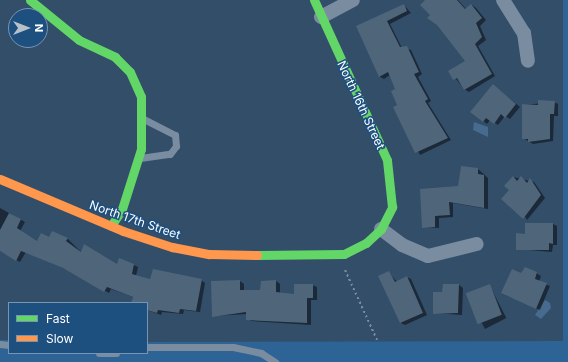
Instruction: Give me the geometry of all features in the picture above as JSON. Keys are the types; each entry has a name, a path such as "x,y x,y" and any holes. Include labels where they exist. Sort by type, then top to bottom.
{"street":[{"path":"30,0 51,20 79,40 115,57 130,72 141,97 142,118 138,158 122,209 111,226"},
{"name":"North 16th Street","path":"314,0 387,160 392,186 392,207 381,229"},
{"path":"321,17 353,0"},
{"path":"503,0 524,33 528,61"},
{"name":"North 17th Street","path":"0,179 111,226 172,247 209,254 323,257 350,252 366,243 381,229"},
{"path":"381,229 402,245 428,256 477,244"}],"lane":[{"path":"138,158 170,154 176,146 175,135 142,118"},
{"path":"148,347 233,347 261,354 275,362"}],"path":[{"path":"343,265 377,340"}],"shaded area":[{"path":"563,0 568,0 568,362 0,362 0,340 8,340 8,354 148,354 148,342 563,341"},
{"path":"474,122 488,127 488,137 473,130"},
{"path":"545,300 550,303 551,308 541,319 535,315"}],"building":[{"path":"425,0 457,0 465,9 471,4 482,18 476,23 482,37 475,44 492,74 464,90 457,78 453,80 448,71 465,61 437,25 427,18 430,15 420,5"},
{"path":"404,4 407,11 387,21 400,47 407,46 419,72 414,74 428,99 425,101 448,138 415,153 393,107 397,105 391,91 395,89 388,72 379,77 356,26"},
{"path":"493,84 516,104 505,118 501,114 494,124 486,118 483,122 470,112"},
{"path":"538,100 555,101 554,114 550,114 550,139 528,142 528,139 522,139 522,104 538,105"},
{"path":"461,166 478,168 478,174 484,175 484,208 449,202 450,215 435,216 435,227 422,228 420,189 458,186"},
{"path":"513,176 517,181 521,176 527,183 530,178 541,195 523,219 501,199 509,190 504,186"},
{"path":"9,213 21,219 17,228 37,241 41,233 49,237 52,231 68,238 66,241 81,252 84,244 117,264 119,258 134,264 132,274 150,279 153,269 202,279 196,311 180,309 179,313 158,310 157,313 148,310 148,302 131,302 133,297 107,287 104,292 63,268 21,251 16,261 0,251 0,230"},
{"path":"525,223 553,223 553,244 549,243 549,250 516,250 516,233 525,234"},
{"path":"525,267 537,272 535,279 547,283 536,309 501,293 512,269 521,273"},
{"path":"389,271 395,282 407,276 423,313 400,323 378,276"},
{"path":"240,280 240,290 260,290 261,281 276,280 276,292 294,294 294,284 313,284 313,298 307,298 307,323 246,320 246,312 212,317 211,281"},
{"path":"443,284 459,284 458,313 433,314 433,292 442,292"},
{"path":"490,284 502,315 478,324 466,293"}],"traffic: fast":[{"path":"30,0 79,40 115,57 130,72 141,97 141,149 122,209 111,226"},
{"path":"257,255 344,254 366,243 381,229 392,207 387,160 314,0"}],"traffic: slow":[{"path":"0,179 123,231 172,247 209,254 257,255"}]}
